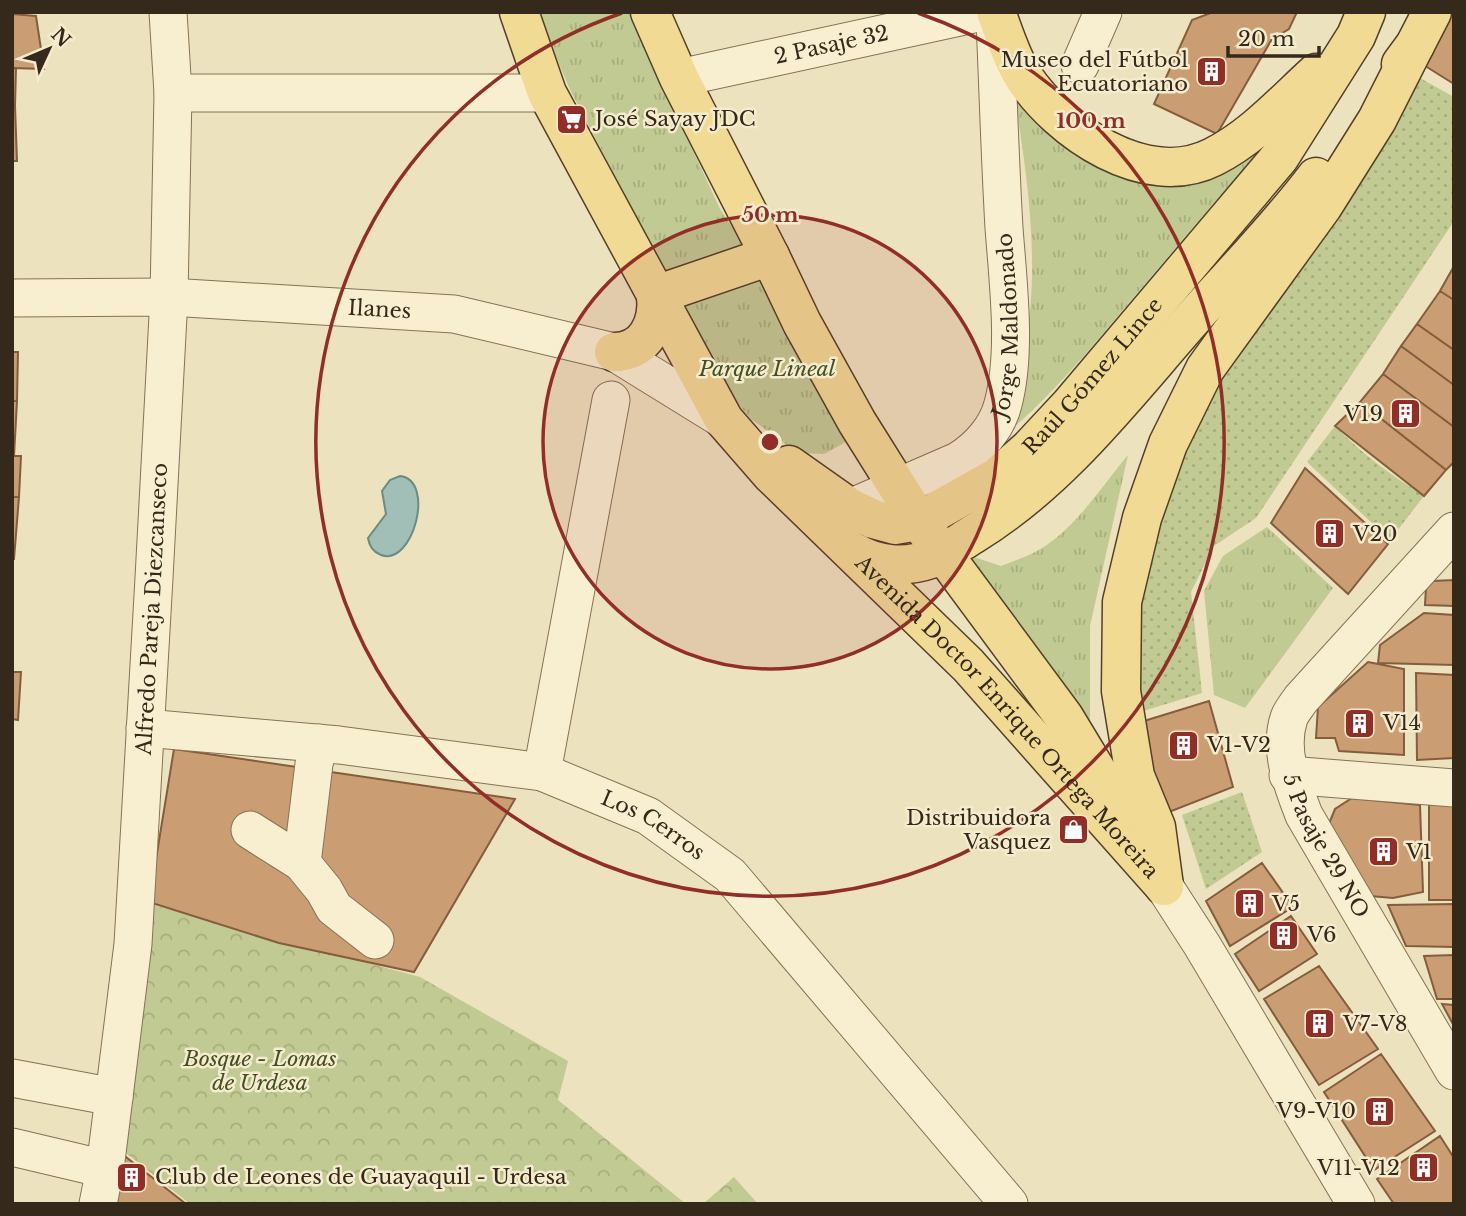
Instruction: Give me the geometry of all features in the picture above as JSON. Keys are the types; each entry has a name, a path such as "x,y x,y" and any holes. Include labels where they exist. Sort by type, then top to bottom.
{"main road":[{"path":"519,12 547,93 724,419"},
{"name":"Avenida Doctor Enrique Ortega Moreira","path":"650,12 679,78 831,378 919,521 1064,716 1164,886"},
{"path":"995,12 1023,75 1054,114 1093,144 1122,157 1153,165 1185,165 1210,159 1244,140 1361,24"},
{"name":"Raúl Gómez Lince","path":"724,419 845,525 873,519 904,525 919,521 997,477 1029,449 1070,405 1279,158 1361,24"},
{"path":"1164,886 1156,827 1135,776 1121,691 1122,602 1142,518 1168,443 1205,369 1323,206 1377,120 1424,28"},
{"name":"Raúl Gómez Lince","path":"899,581 925,560 943,553 1018,503 1064,462 1307,190 1424,28"},
{"path":"656,295 770,256"},
{"path":"614,352 633,349 648,336 656,317 656,295"},
{"path":"899,581 906,539 919,521"},
{"name":"Avenida Doctor Enrique Ortega Moreira","path":"845,525 899,581 968,666 1164,886"}],"street":[{"name":"Alfredo Pareja Diezcanseco","path":"108,1192 114,1097 133,944 169,297 173,93 168,12"},
{"name":"2 Pasaje 32","path":"679,78 983,12"},
{"name":"Jorge Maldonado","path":"845,525 898,487 969,454 992,429 1003,405 1009,372 1009,302 995,12"},
{"path":"1080,65 1103,12"},
{"path":"173,93 547,93"},
{"name":"Ilanes","path":"12,298 169,297 454,314 614,352 724,419"},
{"path":"542,772 611,400"},
{"name":"5 Pasaje 29 NO","path":"1454,531 1301,699 1289,718 1286,741 1289,775 1304,815 1454,1071"},
{"name":"Los Cerros","path":"145,728 319,743 542,772 648,816 730,875 1009,1204"},
{"path":"302,863 313,764 319,743"},
{"path":"1289,775 1454,788"},
{"path":"250,830 302,863 324,890 334,908 375,940"},
{"path":"1164,886 1356,1204"},
{"path":"12,1078 114,1097"},
{"path":"12,1147 108,1192"}],"green space":[{"name":"Parque Lineal","path":"540,12 629,12 720,209 775,290 842,412 846,442 824,454 798,453 751,419 731,396 571,92"},
{"path":"1011,72 1114,170 1292,118 1211,206 1076,365 1013,428 1028,332 1032,249"},
{"path":"1420,78 1454,97 1454,221 1256,518 1214,546 1191,592 1202,693 1140,712 1135,612 1158,508 1235,351 1347,199"},
{"path":"1335,426 1377,464 1424,496 1390,540 1307,462"},
{"path":"1128,455 1090,626 1090,735 959,552 1001,566 1037,551 1075,520"},
{"path":"1267,527 1333,588 1245,708 1214,695 1204,591 1223,556"},
{"path":"1242,792 1262,852 1206,889 1182,815"},
{"name":"Bosque - Lomas de Urdesa","path":"149,904 420,977 568,1061 558,1100 686,1204 190,1204 117,1146"},
{"path":"734,1177 758,1204 703,1204"}],"water":[{"path":"400,476 411,481 417,492 416,522 403,548 392,555 381,555 372,548 368,538 386,514 382,491 390,480"}],"building":[{"name":"Museo del Fútbol Ecuatoriano","path":"1213,12 1297,12 1289,29 1272,39 1217,134 1154,104 1192,20"},
{"path":"1450,12 1454,12 1454,84 1422,64"},
{"path":"12,14 36,16 44,69 12,68"},
{"path":"12,68 16,68 15,106 12,106"},
{"path":"12,106 15,106 17,161 12,161"},
{"path":"1454,266 1454,300 1440,291"},
{"path":"1440,291 1454,300 1454,350 1417,324"},
{"path":"1417,324 1454,350 1454,385 1401,346"},
{"path":"1401,346 1454,385 1454,427 1383,374"},
{"path":"12,352 18,352 17,401 12,401"},
{"name":"V19","path":"1383,374 1454,427 1454,462 1446,470 1360,402"},
{"path":"12,401 17,401 14,456 12,456"},
{"name":"V20","path":"1360,402 1446,470 1424,496 1335,426"},
{"path":"12,456 21,456 19,497 12,497"},
{"name":"V20","path":"1305,468 1388,544 1348,594 1271,523"},
{"path":"12,497 19,497 14,559 12,559"},
{"path":"1454,580 1454,606 1425,605 1426,587 1432,581"},
{"path":"1424,613 1454,615 1454,665 1378,663 1380,645"},
{"name":"V14","path":"1368,662 1404,669 1404,755 1339,751 1335,738 1316,738 1318,707"},
{"path":"12,672 21,672 18,720 12,719"},
{"path":"1416,673 1454,675 1454,758 1417,760"},
{"name":"V1-V2","path":"1209,701 1233,787 1169,812 1150,768 1144,721"},
{"path":"174,749 515,799 414,972 279,943 149,902"},
{"name":"V1","path":"1352,798 1420,805 1423,892 1393,898 1370,896 1328,826 1335,809"},
{"path":"1429,804 1454,806 1454,900 1429,900"},
{"name":"V5","path":"1262,863 1293,907 1230,946 1206,901"},
{"path":"1454,904 1454,947 1406,946 1388,905"},
{"name":"V6","path":"1291,916 1317,954 1259,991 1235,954"},
{"path":"1454,955 1454,999 1437,999 1424,956"},
{"name":"V7-V8","path":"1319,966 1378,1049 1319,1085 1264,999"},
{"path":"1442,1004 1454,1005 1454,1026"},
{"name":"V9-V10","path":"1381,1054 1435,1131 1374,1170 1324,1092"},
{"name":"V11-V12","path":"1440,1136 1454,1158 1454,1204 1394,1204 1377,1179"},
{"name":"Club de Leones de Guayaquil - Urdesa","path":"117,1150 186,1204 107,1204"}],"place":[{"name":"Museo del Fútbol Ecuatoriano","path":"1211,72"},
{"name":"José Sayay JDC","path":"572,119"},
{"name":"V19","path":"1406,414"},
{"name":"V20","path":"1330,534"},
{"name":"V14","path":"1360,723"},
{"name":"V1-V2","path":"1184,745"},
{"name":"Distribuidora Vasquez","path":"1074,830"},
{"name":"V1","path":"1383,852"},
{"name":"V5","path":"1249,904"},
{"name":"V6","path":"1284,935"},
{"name":"V7-V8","path":"1320,1024"},
{"name":"V9-V10","path":"1379,1111"},
{"name":"V11-V12","path":"1423,1168"},
{"name":"Club de Leones de Guayaquil - Urdesa","path":"132,1177"}]}
